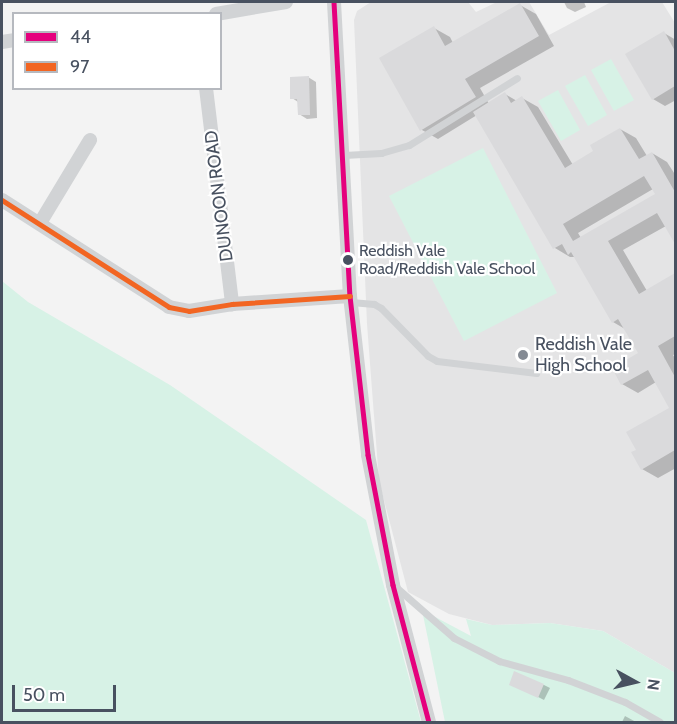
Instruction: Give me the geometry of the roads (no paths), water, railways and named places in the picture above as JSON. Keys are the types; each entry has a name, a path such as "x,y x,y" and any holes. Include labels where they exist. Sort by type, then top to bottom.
{"street":[{"path":"222,13 286,2"},
{"path":"338,3 351,299 368,455 393,585 429,723"},
{"name":"DUNOON ROAD","path":"206,90 232,304"},
{"path":"40,223 90,140"},
{"path":"2,200 169,307 189,311 232,304 351,299"}],"lane":[{"path":"344,155 381,153 408,145 517,78"},
{"path":"351,299 374,304 381,308 428,356 437,361 536,373"},
{"path":"393,585 454,638 499,661 568,680 625,702 660,723"}],"place":[{"name":"Reddish Vale Road/Reddish Vale School","path":"348,260"},
{"name":"Reddish Vale High School","path":"523,355"}]}
